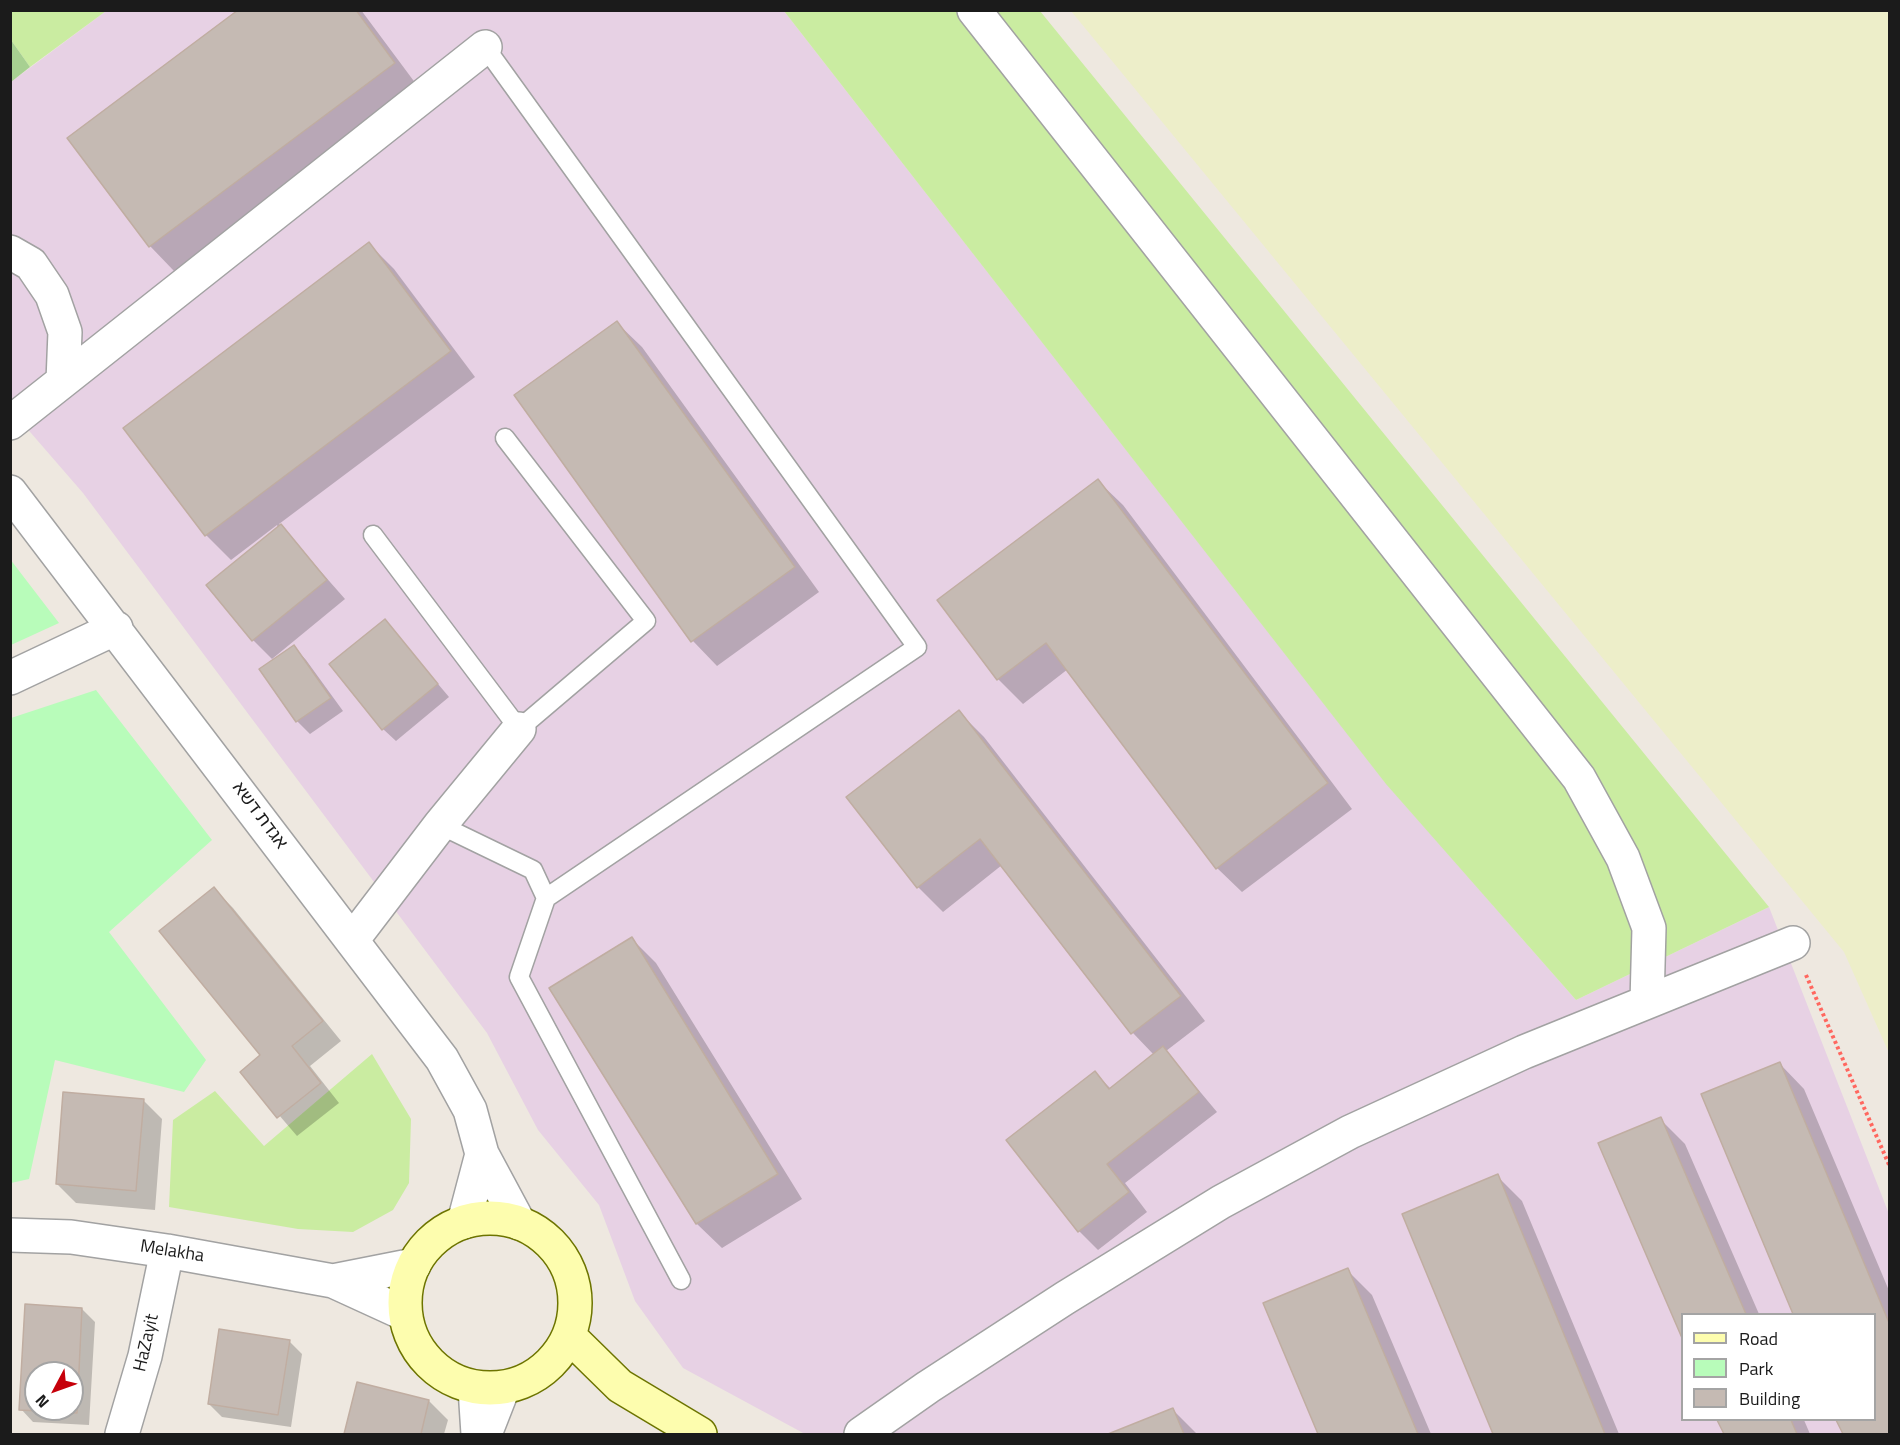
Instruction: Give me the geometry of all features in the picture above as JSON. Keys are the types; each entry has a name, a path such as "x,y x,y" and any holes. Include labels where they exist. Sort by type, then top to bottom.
{"street":[{"path":"974,10 1579,778 1623,858 1649,928 1647,1002"},
{"path":"10,423 485,47"},
{"path":"10,252 31,264 52,295 65,332 63,381"},
{"name":"אגדת דשא","path":"10,492 116,628 442,1059 470,1110 482,1154 519,1223"},
{"path":"10,678 116,628"},
{"path":"352,939 440,825 519,729"},
{"path":"861,1434 1035,1317 1221,1202 1350,1132 1524,1052 1793,943"},
{"path":"464,1222 482,1154"},
{"path":"492,1218 519,1223 543,1236 565,1265 572,1282 575,1310 569,1336 554,1361 531,1379 489,1388 447,1378 425,1359 410,1334 404,1305 408,1277 414,1264 420,1252 440,1233 464,1222 492,1218"},
{"name":"Melakha","path":"10,1235 71,1237 167,1251 333,1281 405,1314"},
{"name":"HaZayit","path":"122,1434 145,1356 167,1251"},
{"name":"Melakha","path":"333,1281 414,1264"},
{"path":"569,1336 620,1386 700,1434"},
{"path":"543,1369 620,1386"},
{"path":"478,1434 489,1388"},
{"path":"485,1434 489,1388"}],"lane":[{"path":"485,47 917,647 546,898 519,978 681,1280"},
{"path":"373,535 519,729 646,621 505,438"},
{"path":"440,825 533,870 546,898"}],"path":[{"path":"1793,943 1890,1167"}],"shaded area":[{"path":"106,11 784,11 1386,783 1576,1000 1769,907 1889,1214 1889,1434 805,1434 683,1368 635,1301 599,1205 538,1130 487,1033 83,493 11,410 11,82"}],"green space":[{"path":"10,11 106,11 30,67 11,40"},
{"path":"784,11 1040,11 1769,907 1576,1000 1386,784"},
{"path":"1071,11 1889,11 1889,1053 1844,952"},
{"path":"11,40 30,67 10,82"},
{"path":"10,559 59,623 11,645 10,645"},
{"path":"96,690 212,840 109,932 206,1060 184,1092 55,1060 29,1179 11,1183 11,718"},
{"path":"372,1054 411,1119 409,1183 393,1210 353,1232 298,1229 169,1207 173,1120 215,1091 264,1146"}],"building":[{"path":"238,10 356,10 395,63 149,247 67,138"},
{"path":"369,242 451,351 205,536 123,428"},
{"path":"617,321 795,567 691,642 514,395"},
{"path":"1098,479 1328,783 1216,869 1046,643 997,680 937,600"},
{"path":"281,524 327,580 252,641 206,585"},
{"path":"385,619 438,684 382,730 329,664"},
{"path":"294,645 331,698 296,722 259,669"},
{"path":"959,710 1181,996 1131,1034 980,839 917,888 846,797"},
{"path":"214,887 323,1021 292,1046 321,1083 277,1118 240,1072 260,1055 159,931"},
{"path":"632,937 778,1174 696,1224 549,988"},
{"path":"1163,1046 1199,1092 1107,1164 1129,1192 1078,1232 1006,1140 1095,1071 1109,1089"},
{"path":"1780,1062 1890,1325 1890,1434 1843,1434 1836,1421 1876,1421 1876,1313 1793,1313 1701,1094"},
{"path":"63,1092 144,1099 136,1191 56,1184"},
{"path":"1661,1117 1746,1313 1681,1313 1681,1336 1598,1143"},
{"path":"1498,1174 1605,1434 1493,1434 1402,1214"},
{"path":"1348,1268 1418,1434 1318,1434 1263,1303"},
{"path":"25,1304 82,1308 79,1361 24,1361 24,1410 19,1410"},
{"path":"219,1329 290,1340 278,1415 208,1404"},
{"path":"357,1382 429,1400 421,1434 344,1434"},
{"path":"1173,1408 1184,1434 1108,1434"},
{"path":"1718,1421 1791,1421 1797,1434 1724,1434"}]}
